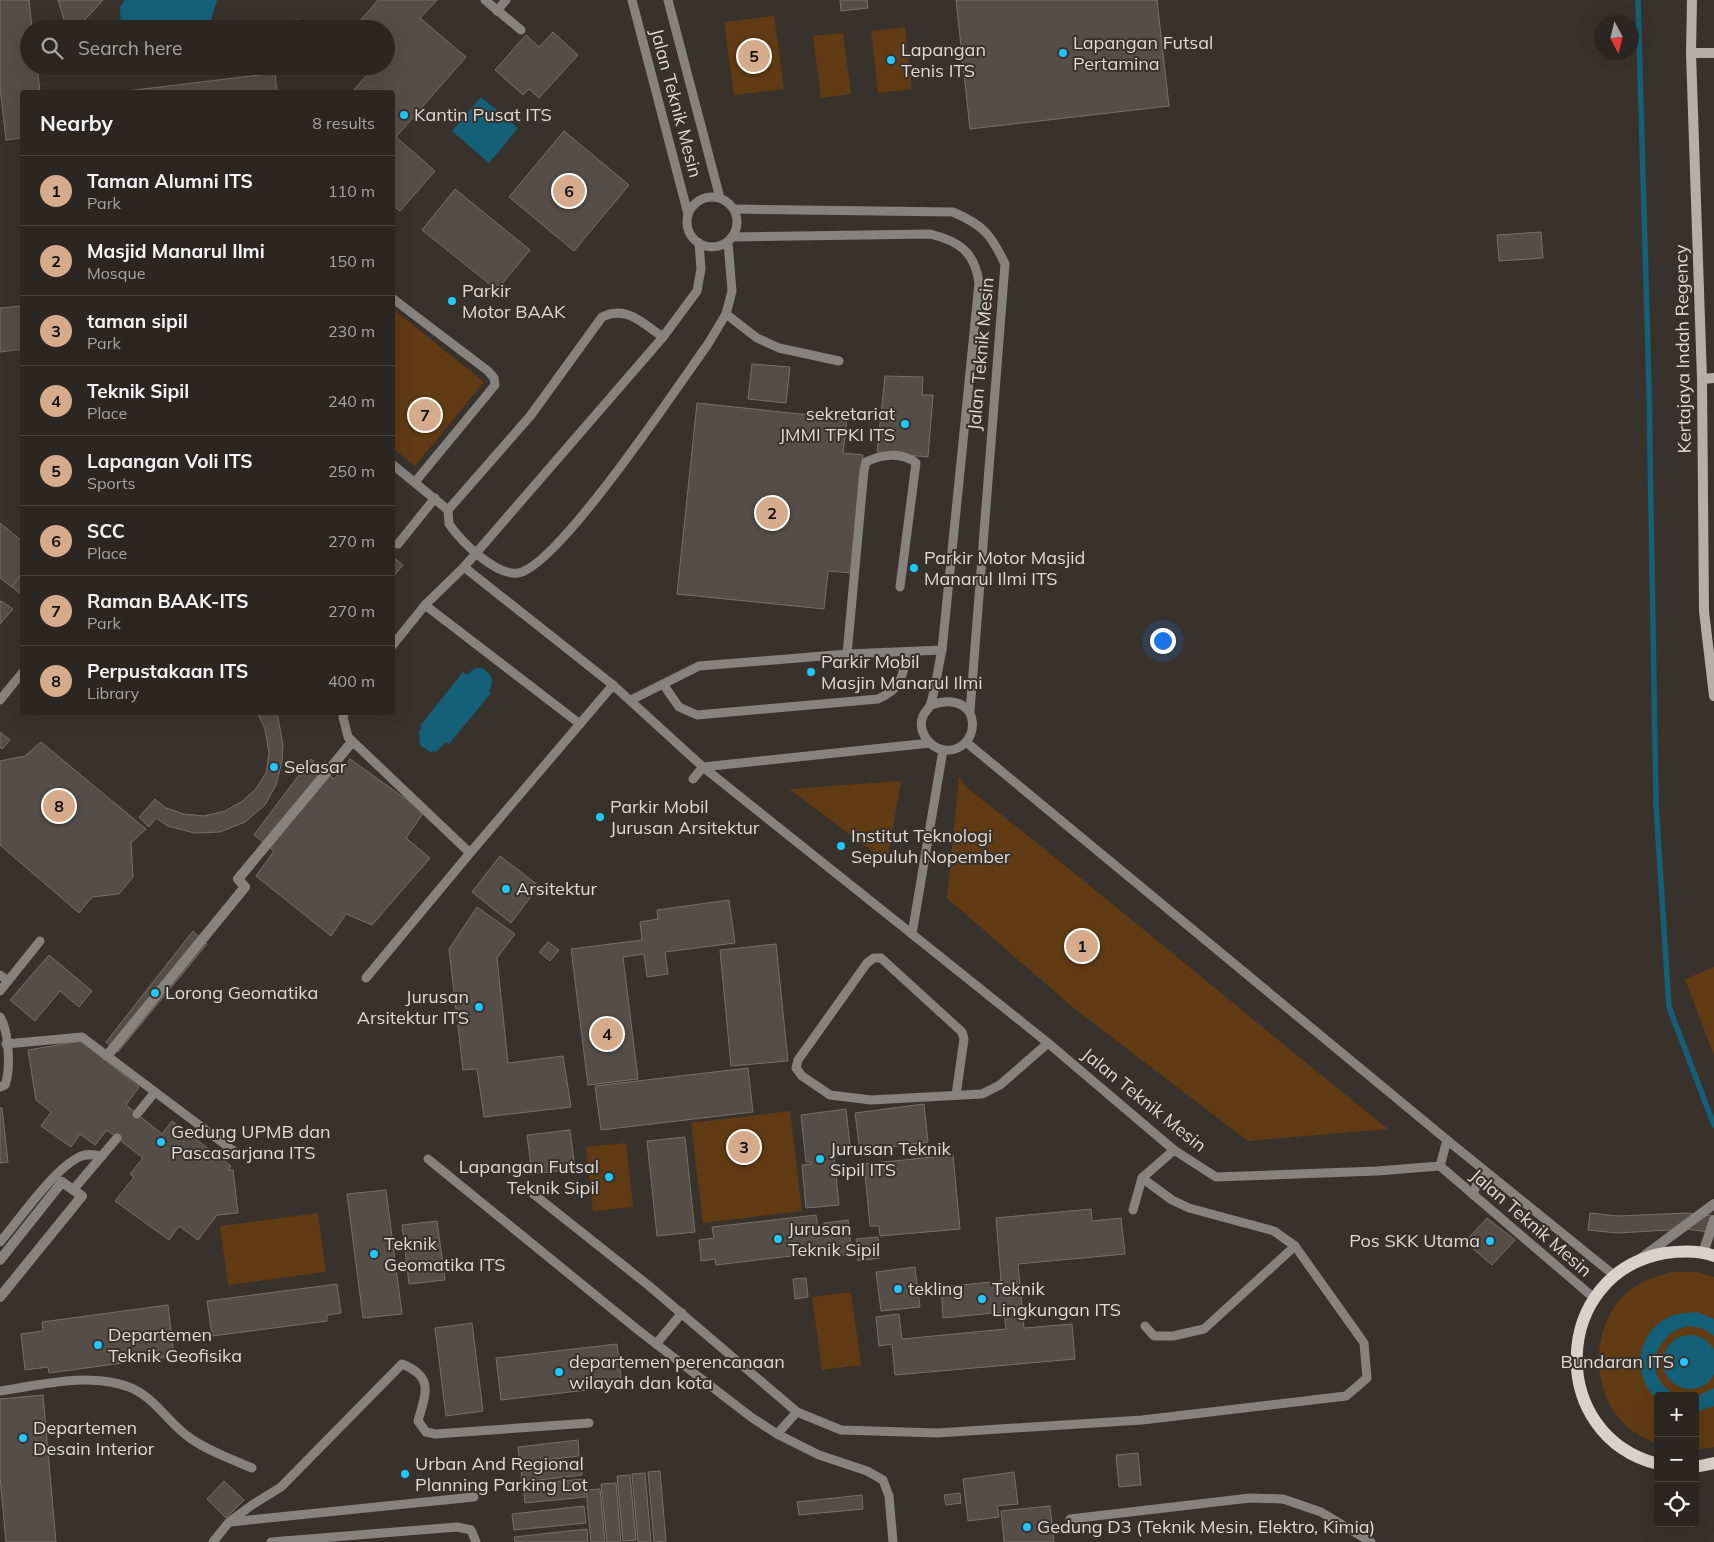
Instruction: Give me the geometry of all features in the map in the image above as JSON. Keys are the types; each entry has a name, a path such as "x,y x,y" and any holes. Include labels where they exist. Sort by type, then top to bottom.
{"main road":[{"path":"1654,1463 1646,1461 1620,1447 1600,1428 1582,1398 1575,1369 1577,1339 1585,1314 1594,1298 1615,1276 1635,1263 1655,1255 1674,1252 1708,1254"},
{"path":"1699,1466 1714,1463"},
{"path":"1699,1468 1714,1470"}],"street":[{"name":"Kertajaya Indah Regency","path":"1692,0 1691,53 1702,379 1704,611 1714,696"},
{"path":"1691,53 1714,52"},
{"path":"1702,379 1714,378"},
{"path":"107,1056 245,887 238,879 352,742"},
{"path":"0,1260 62,1182 82,1196 0,1297"},
{"path":"1635,1263 1714,1204"},
{"path":"1708,1254 1714,1220"}],"lane":[{"path":"485,0 521,30"},
{"path":"497,11 506,0"},
{"name":"Jalan Teknik Mesin","path":"632,0 688,214 687,226 691,236 699,243 714,247 730,239 930,234 949,239 965,250 977,264 979,283 942,650 931,705"},
{"name":"Jalan Teknik Mesin","path":"668,0 720,198 707,197 695,203 688,214"},
{"path":"663,337 627,313 614,311 602,317 531,415 448,510 448,524 475,554 503,570 515,573 528,571 544,558 570,531 601,491 708,344 726,314 732,291 730,239 737,228 737,218 734,209 720,198"},
{"name":"Jalan Teknik Mesin","path":"734,209 953,212 977,223 995,244 1005,264 970,711"},
{"path":"395,642 425,605 464,567 663,337 697,291 700,269 699,243"},
{"path":"395,300 488,371 494,378 495,385 415,482"},
{"path":"726,314 757,338 779,348 840,361"},
{"path":"847,654 864,470 866,462 876,456 894,455 910,459 916,463 900,587"},
{"path":"395,466 448,510"},
{"path":"398,544 435,498"},
{"name":"Jalan Teknik Mesin","path":"464,567 613,685 703,767 1048,1043 1174,1150 1216,1177 1377,1171 1440,1166 1594,1298"},
{"path":"425,605 580,724"},
{"path":"631,700 699,666 847,654 942,650"},
{"path":"663,684 680,707 697,716 878,699 894,692 901,680 908,652"},
{"path":"0,700 20,675"},
{"path":"366,978 613,685"},
{"path":"943,701 954,701 963,704 970,711 973,722 972,733 966,742 956,749 943,750 930,743 924,735 922,726 923,716 931,705 943,701"},
{"path":"344,715 348,737 352,742 470,853"},
{"name":"Jalan Teknik Mesin","path":"966,742 1446,1140 1615,1276"},
{"path":"692,778 703,767 930,743"},
{"path":"912,934 943,750"},
{"path":"0,991 40,942"},
{"path":"956,1095 964,1039 962,1032 881,958 874,958 867,963 798,1060 796,1068 802,1076 830,1095 871,1100 982,1094 1000,1086 1048,1043"},
{"path":"0,975 8,981"},
{"path":"0,1017 6,1029 9,1075 5,1084 0,1087"},
{"path":"6,1044 82,1038 235,1152"},
{"path":"137,1114 155,1092"},
{"path":"73,1190 117,1138"},
{"path":"1440,1166 1446,1140"},
{"path":"1133,1210 1142,1178 1174,1150"},
{"path":"0,1242 55,1177 78,1157 88,1154 102,1156"},
{"path":"428,1159 656,1344 777,1434 819,1455 868,1471 883,1480 889,1496 893,1542"},
{"path":"1472,1195 1482,1169"},
{"path":"531,1192 682,1313 798,1412 842,1430 937,1433 1142,1420 1346,1396 1367,1378 1364,1343 1295,1246 1274,1231 1189,1208 1172,1200 1142,1178"},
{"path":"1146,1326 1154,1336 1173,1336 1204,1329 1295,1246"},
{"path":"656,1344 682,1313"},
{"path":"213,1542 229,1522 252,1504 282,1486 402,1364 417,1370 426,1382 425,1396 418,1421 426,1432 435,1434 589,1422"},
{"path":"0,1391 87,1379 128,1387 157,1406 189,1438 252,1468"},
{"path":"777,1434 798,1412"},
{"path":"229,1522 474,1497"},
{"path":"1070,1519 1250,1498 1283,1499 1320,1512 1371,1542"},
{"path":"271,1542 457,1526 471,1530 476,1542"}],"shaded area":[{"path":"774,16 784,89 734,95 724,22"},
{"name":"Lapangan Tenis ITS","path":"905,27 912,89 878,93 871,31"},
{"name":"Lapangan Tenis ITS","path":"843,33 851,94 821,98 813,36"},
{"path":"395,310 484,382 415,466 395,450"},
{"path":"959,776 965,786 1388,1129 1248,1141 1076,1010 947,898"},
{"path":"901,781 887,862 789,789"},
{"path":"1714,967 1714,1056 1685,979"},
{"path":"790,1111 802,1211 703,1223 691,1123"},
{"name":"Lapangan Futsal Teknik Sipil","path":"626,1143 633,1207 593,1211 586,1147"},
{"path":"318,1213 326,1272 228,1285 220,1226"},
{"path":"1671,1272 1697,1272 1714,1277 1714,1447 1699,1449 1699,1392 1654,1392 1654,1443 1634,1432 1620,1419 1609,1403 1602,1385 1599,1366 1600,1347 1604,1329 1612,1311 1623,1296 1634,1287 1652,1278"},
{"path":"851,1292 861,1365 822,1370 812,1297"}],"water":[{"path":"125,0 217,0 211,20 121,20 120,7"},
{"path":"481,97 518,128 489,163 452,131"},
{"path":"475,668 482,668 492,678 489,691 491,693 449,744 446,742 437,751 430,752 420,745 419,731 422,728 420,726 463,672 467,675"},
{"path":"1696,1312 1714,1319 1714,1336 1699,1328 1684,1327 1671,1333 1661,1344 1656,1357 1656,1372 1663,1385 1673,1392 1654,1392 1654,1396 1644,1381 1641,1371 1640,1359 1642,1348 1646,1338 1653,1329 1662,1321 1678,1314"},
{"path":"1690,1335 1700,1337 1715,1352 1715,1372 1709,1381 1700,1387 1690,1389 1680,1387 1671,1381 1665,1372 1663,1362 1665,1352 1671,1343 1680,1337"},
{"path":"1714,1388 1714,1406 1699,1411 1699,1395"}],"building":[{"path":"0,0 29,0 31,20 20,20 20,75 38,75 40,90 20,90 20,138 6,140 0,87"},
{"path":"58,0 103,0 85,20 64,20"},
{"name":"Kantin Pusat ITS","path":"378,0 437,0 420,18 466,57 396,137 435,171 400,211 395,207 395,90 354,90 367,75 395,75 395,20 361,20"},
{"path":"840,0 867,0 868,8 841,11"},
{"name":"Lapangan Futsal Pertamina","path":"956,0 1157,0 1169,106 970,129"},
{"path":"553,32 578,55 539,98 529,89 523,95 495,70 526,35 539,47"},
{"path":"259,75 275,75 277,90 135,90"},
{"path":"564,131 629,185 574,251 509,197"},
{"path":"455,189 530,250 497,290 422,230"},
{"path":"1541,232 1543,258 1499,261 1497,235"},
{"path":"20,306 20,349 0,352 0,308"},
{"path":"752,364 790,367 786,403 748,399"},
{"name":"sekretariat JMMI TPKI ITS","path":"885,376 923,377 922,395 933,395 928,457 877,452"},
{"path":"697,403 847,419 843,453 863,455 851,573 828,571 824,609 677,594"},
{"path":"0,523 20,539 20,576 12,587 0,578"},
{"path":"395,558 403,565 395,574"},
{"path":"20,576 20,593 12,587"},
{"path":"0,602 13,609 0,624"},
{"name":"Selasar","path":"258,715 278,715 283,745 282,761 276,785 265,805 245,822 220,832 194,833 168,826 156,818 149,827 139,817 155,799 166,808 184,814 204,816 225,811 241,802 255,790 266,773 269,753 265,729"},
{"path":"0,732 10,740 2,749 0,747"},
{"path":"41,742 146,829 131,843 133,877 119,894 92,897 79,913 0,845 0,761 25,756"},
{"path":"311,759 334,779 350,759 424,812 406,838 430,858 372,925 346,914 331,936 256,876 274,851 254,835"},
{"name":"Arsitektur","path":"500,856 539,886 511,923 472,892"},
{"path":"729,900 735,943 665,952 668,974 647,977 644,954 623,957 638,1079 588,1085 571,949 642,940 640,922 658,919 657,910"},
{"name":"Jurusan Arsitektur ITS","path":"477,907 515,934 497,958 508,1063 563,1056 571,1107 484,1117 477,1069 463,1070 449,949"},
{"name":"Lorong Geomatika","path":"193,931 207,944 118,1052 106,1042"},
{"path":"548,942 559,950 550,961 539,952"},
{"path":"776,944 788,1061 731,1066 720,950"},
{"path":"49,955 92,991 79,1007 60,991 35,1021 10,1000"},
{"name":"Gedung UPMB dan Pascasarjana ITS","path":"81,1041 139,1087 126,1105 162,1134 172,1121 231,1166 228,1170 233,1170 238,1213 217,1215 198,1240 179,1226 169,1240 115,1201 134,1177 130,1174 143,1158 107,1130 95,1145 80,1134 71,1147 41,1126 51,1112 36,1100 28,1050"},
{"path":"748,1068 753,1112 601,1130 595,1086"},
{"path":"924,1104 928,1142 860,1151 855,1113"},
{"path":"0,1108 2,1108 8,1162 0,1163"},
{"name":"Jurusan Teknik Sipil ITS","path":"846,1109 851,1154 834,1156 839,1205 806,1208 802,1165 811,1164 811,1162 806,1162 801,1115"},
{"path":"570,1130 575,1169 532,1174 527,1135"},
{"path":"685,1137 695,1232 657,1236 647,1141"},
{"path":"953,1155 960,1229 880,1236 879,1226 870,1226 864,1164"},
{"name":"Teknik Geomatika ITS","path":"386,1190 402,1314 363,1318 347,1194"},
{"name":"Teknik Lingkungan ITS","path":"1091,1209 1092,1221 1121,1218 1125,1254 1018,1264 1024,1328 1072,1324 1075,1359 895,1375 892,1344 879,1346 876,1317 899,1314 902,1339 1006,1329 1004,1312 943,1318 941,1287 1001,1281 996,1218"},
{"path":"1590,1213 1618,1216 1687,1213 1714,1216 1708,1232 1687,1229 1617,1233 1588,1230"},
{"name":"Jurusan Teknik Sipil","path":"816,1215 818,1229 824,1228 824,1223 848,1220 852,1254 824,1257 824,1252 716,1265 715,1259 701,1261 699,1240 714,1238 712,1227"},
{"name":"Pos SKK Utama","path":"1487,1218 1515,1240 1492,1265 1465,1242"},
{"path":"437,1221 445,1280 409,1284 402,1225"},
{"path":"878,1237 880,1258 858,1261 856,1239"},
{"name":"tekling","path":"915,1267 920,1307 881,1311 876,1272"},
{"path":"806,1278 808,1297 795,1299 793,1279"},
{"name":"Teknik Geomatika ITS","path":"337,1284 341,1313 327,1315 327,1321 212,1336 207,1301"},
{"name":"Departemen Teknik Geofisika","path":"168,1305 174,1356 49,1373 48,1367 25,1370 21,1334 43,1331 42,1322"},
{"path":"472,1323 483,1411 446,1416 435,1328"},
{"name":"departemen perencanaan wilayah dan kota","path":"617,1344 622,1386 501,1400 496,1358"},
{"name":"Departemen Desain Interior","path":"43,1395 56,1542 6,1542 0,1477 0,1399"},
{"path":"578,1440 579,1456 520,1463 518,1447"},
{"path":"1138,1453 1141,1485 1119,1487 1116,1455"},
{"path":"581,1461 582,1475 522,1482 521,1467"},
{"path":"660,1471 666,1541 654,1542 648,1472"},
{"path":"1014,1472 1018,1504 997,1506 999,1517 968,1521 963,1479"},
{"path":"645,1473 651,1542 638,1542 632,1474"},
{"path":"630,1475 636,1540 623,1541 617,1476"},
{"path":"583,1479 585,1497 525,1503 523,1485"},
{"path":"224,1481 244,1500 226,1518 207,1499"},
{"path":"616,1483 621,1542 607,1542 601,1484"},
{"path":"600,1489 605,1542 591,1542 586,1490"},
{"path":"960,1493 961,1503 946,1505 944,1495"},
{"path":"862,1495 863,1509 799,1515 797,1502"},
{"path":"584,1506 586,1523 514,1530 512,1514"},
{"name":"Gedung D3 (Teknik Mesin, Elektro, Kimia)","path":"1050,1506 1054,1542 1004,1542 1001,1511"},
{"path":"587,1529 588,1542 515,1542 514,1537"}],"waterway":[{"path":"1638,0 1649,387 1656,805 1669,1007 1714,1125"}],"place":[{"name":"Lapangan Futsal Pertamina","path":"1063,53"},
{"name":"Lapangan Voli ITS","path":"754,56"},
{"name":"Lapangan Tenis ITS","path":"891,60"},
{"name":"Kantin Pusat ITS","path":"404,115"},
{"name":"SCC","path":"569,191"},
{"name":"Parkir Motor BAAK","path":"452,301"},
{"name":"Raman BAAK-ITS","path":"425,415"},
{"name":"sekretariat JMMI TPKI ITS","path":"905,424"},
{"name":"Masjid Manarul Ilmi","path":"772,513"},
{"name":"Parkir Motor Masjid Manarul Ilmi ITS","path":"914,568"},
{"name":"Parkir Mobil Masjin Manarul Ilmi","path":"811,672"},
{"name":"Selasar","path":"274,767"},
{"name":"Perpustakaan ITS","path":"59,806"},
{"name":"Parkir Mobil Jurusan Arsitektur","path":"600,817"},
{"name":"Institut Teknologi Sepuluh Nopember","path":"841,846"},
{"name":"Arsitektur","path":"506,889"},
{"name":"Taman Alumni ITS","path":"1082,946"},
{"name":"Lorong Geomatika","path":"155,993"},
{"name":"Jurusan Arsitektur ITS","path":"479,1007"},
{"name":"Teknik Sipil","path":"607,1034"},
{"name":"Gedung UPMB dan Pascasarjana ITS","path":"161,1142"},
{"name":"taman sipil","path":"744,1147"},
{"name":"Jurusan Teknik Sipil ITS","path":"820,1159"},
{"name":"Lapangan Futsal Teknik Sipil","path":"609,1177"},
{"name":"Jurusan Teknik Sipil","path":"778,1239"},
{"name":"Pos SKK Utama","path":"1490,1241"},
{"name":"Teknik Geomatika ITS","path":"374,1254"},
{"name":"tekling","path":"898,1289"},
{"name":"Teknik Lingkungan ITS","path":"982,1299"},
{"name":"Departemen Teknik Geofisika","path":"98,1345"},
{"name":"Bundaran ITS","path":"1684,1362"},
{"name":"departemen perencanaan wilayah dan kota","path":"559,1372"},
{"name":"Departemen Desain Interior","path":"23,1438"},
{"name":"Urban And Regional Planning Parking Lot","path":"405,1474"},
{"name":"Gedung D3 (Teknik Mesin, Elektro, Kimia)","path":"1027,1527"}]}
